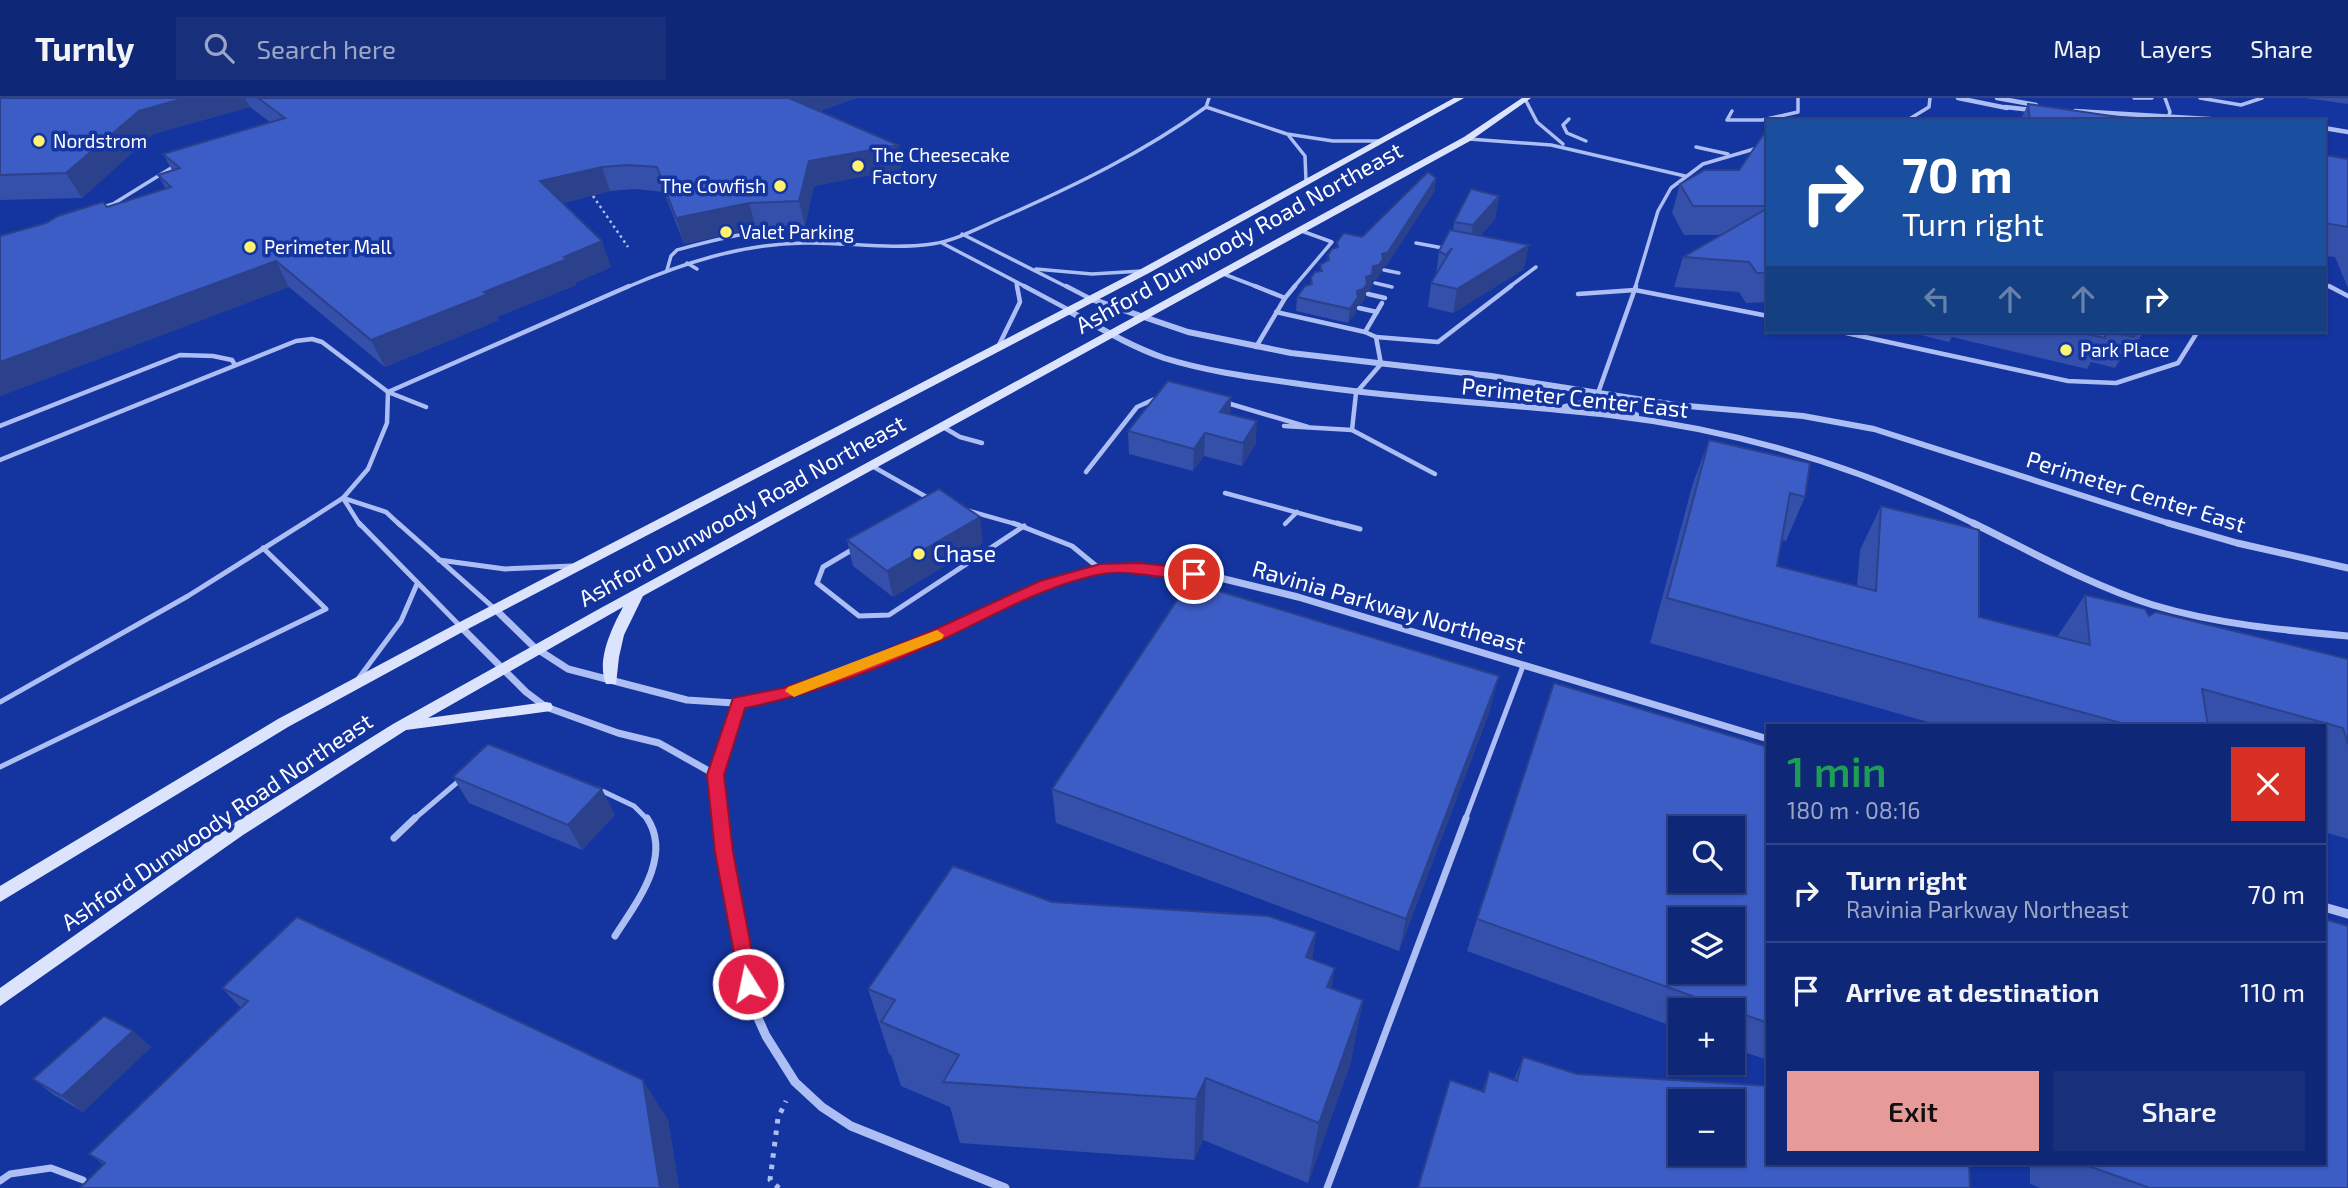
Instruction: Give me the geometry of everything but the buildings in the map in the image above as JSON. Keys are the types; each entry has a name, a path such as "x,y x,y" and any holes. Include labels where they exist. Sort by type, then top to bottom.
{"main road":[{"name":"Ashford Dunwoody Road Northeast","path":"0,895 226,756 354,684 1145,271 1460,98"},
{"name":"Ashford Dunwoody Road Northeast","path":"0,998 225,838 398,728 537,649 1467,139 1526,99"},
{"path":"611,680 615,639 638,594"},
{"path":"398,728 437,720 546,707"}],"street":[{"path":"1958,98 2039,110 1997,98"},
{"path":"2122,119 2066,112 2154,119"},
{"path":"2326,128 2348,132"},
{"name":"Perimeter Center East","path":"1091,299 1188,332 1256,347 1491,376 1719,410 1803,416 1874,429 2168,523 2261,549 2348,568"},
{"name":"Perimeter Center East","path":"1069,311 1146,351 1176,361 1250,377 1356,393 1650,420 1773,447 1853,472 1937,505 2055,566 2127,598 2214,620 2348,636"},
{"path":"1540,408 1578,406 1596,397 1598,393 1609,403 1650,420"},
{"name":"Ravinia Parkway Northeast","path":"495,609 537,649 579,674 681,699 707,703 738,703 785,694 856,669 942,633 1045,584 1100,569 1140,568 1210,576 1297,597 1766,738"},
{"path":"461,627 546,707 618,733 659,743 716,775"},
{"path":"738,703 716,775 724,852 752,1007 766,1036 795,1082 822,1107 851,1126 1005,1188"},
{"path":"2326,908 2348,914"}],"lane":[{"path":"388,392 687,263 750,247 806,243 917,246 942,243 1066,190 1139,154 1206,107 1209,98"},
{"path":"1766,119 1798,112 1798,98"},
{"path":"1909,119 1929,107 1930,98"},
{"path":"2133,98 2152,98"},
{"path":"2165,98 2170,112 2166,119"},
{"path":"2200,98 2240,104 2254,103 2262,98"},
{"path":"1526,99 1543,129 1569,147"},
{"path":"1206,107 1287,134 1333,141 1383,141"},
{"path":"1732,111 1727,120 1766,119"},
{"path":"1569,119 1563,125 1567,133 1586,141"},
{"path":"1287,134 1305,152 1308,160 1306,181"},
{"path":"1467,139 1519,139 1569,147 1685,176"},
{"path":"1598,393 1650,248 1657,213 1671,188 1685,176 1731,155 1766,146"},
{"path":"1696,147 1731,155"},
{"path":"101,208 113,204 180,163"},
{"path":"667,270 671,256 677,250 747,234 820,230 836,237 840,244"},
{"path":"1256,347 1285,298 1332,242 1299,230"},
{"path":"962,234 1091,299"},
{"path":"942,243 1069,311"},
{"path":"1416,243 1456,251"},
{"path":"1320,256 1333,259"},
{"path":"687,263 697,269"},
{"path":"1523,264 1536,267"},
{"path":"1276,312 1365,332 1376,337 1438,342 1536,267"},
{"path":"1030,269 1092,274 1145,271"},
{"path":"1309,269 1316,271"},
{"path":"1384,270 1399,273"},
{"path":"1221,273 1285,298"},
{"path":"1300,279 1308,281"},
{"path":"997,348 1020,302 1016,282"},
{"path":"1375,283 1392,286"},
{"path":"2326,285 2348,296"},
{"path":"1578,294 1635,290 1766,316"},
{"path":"1289,293 1298,294"},
{"path":"1365,332 1383,300 1368,294"},
{"path":"1359,308 1377,312"},
{"path":"1846,333 2068,381 2116,383 2178,363 2197,333"},
{"path":"1352,430 1356,393 1381,364 1376,337"},
{"path":"0,460 296,341 312,339 323,342 388,392 426,407"},
{"path":"0,426 180,355 213,356 232,360 235,365"},
{"path":"0,702 188,596 343,498 368,469 387,423 388,392"},
{"path":"1086,472 1137,407 1159,397"},
{"path":"1212,398 1308,427"},
{"path":"1284,426 1352,430 1435,474"},
{"path":"943,427 960,437 982,443"},
{"path":"872,466 933,501 922,508"},
{"path":"1225,493 1360,529"},
{"path":"343,498 386,512 495,609"},
{"path":"343,498 360,525 461,627"},
{"path":"959,508 1024,526 1072,545 1100,569"},
{"path":"1285,524 1297,512"},
{"path":"867,541 823,567 817,583 859,616 888,615 1024,526"},
{"path":"0,767 327,609 263,548"},
{"path":"439,560 473,566 528,569 585,563"},
{"path":"354,684 401,621 417,584"},
{"path":"1326,1188 1523,666"},
{"path":"394,838 442,793 470,774"},
{"path":"593,787 632,804 647,816 657,839 653,869 615,936"},
{"path":"0,1181 10,1174 51,1168 83,1180"}],"path":[{"path":"593,196 628,247"},
{"path":"779,1188 770,1180 778,1118 795,1082"}],"slow traffic":[{"path":"794,691 856,669 937,635"}],"place":[{"name":"Nordstrom","path":"39,141"},
{"name":"The Cheesecake Factory","path":"858,166"},
{"name":"The Cowfish","path":"780,186"},
{"name":"Valet Parking","path":"726,232"},
{"name":"Perimeter Mall","path":"250,247"},
{"name":"Park Place","path":"2066,350"},
{"name":"Chase","path":"919,554"}],"route":[{"path":"748,984 724,852 716,775 738,703 785,694 856,669 942,633 1045,584 1100,569 1140,568 1194,574"}]}
